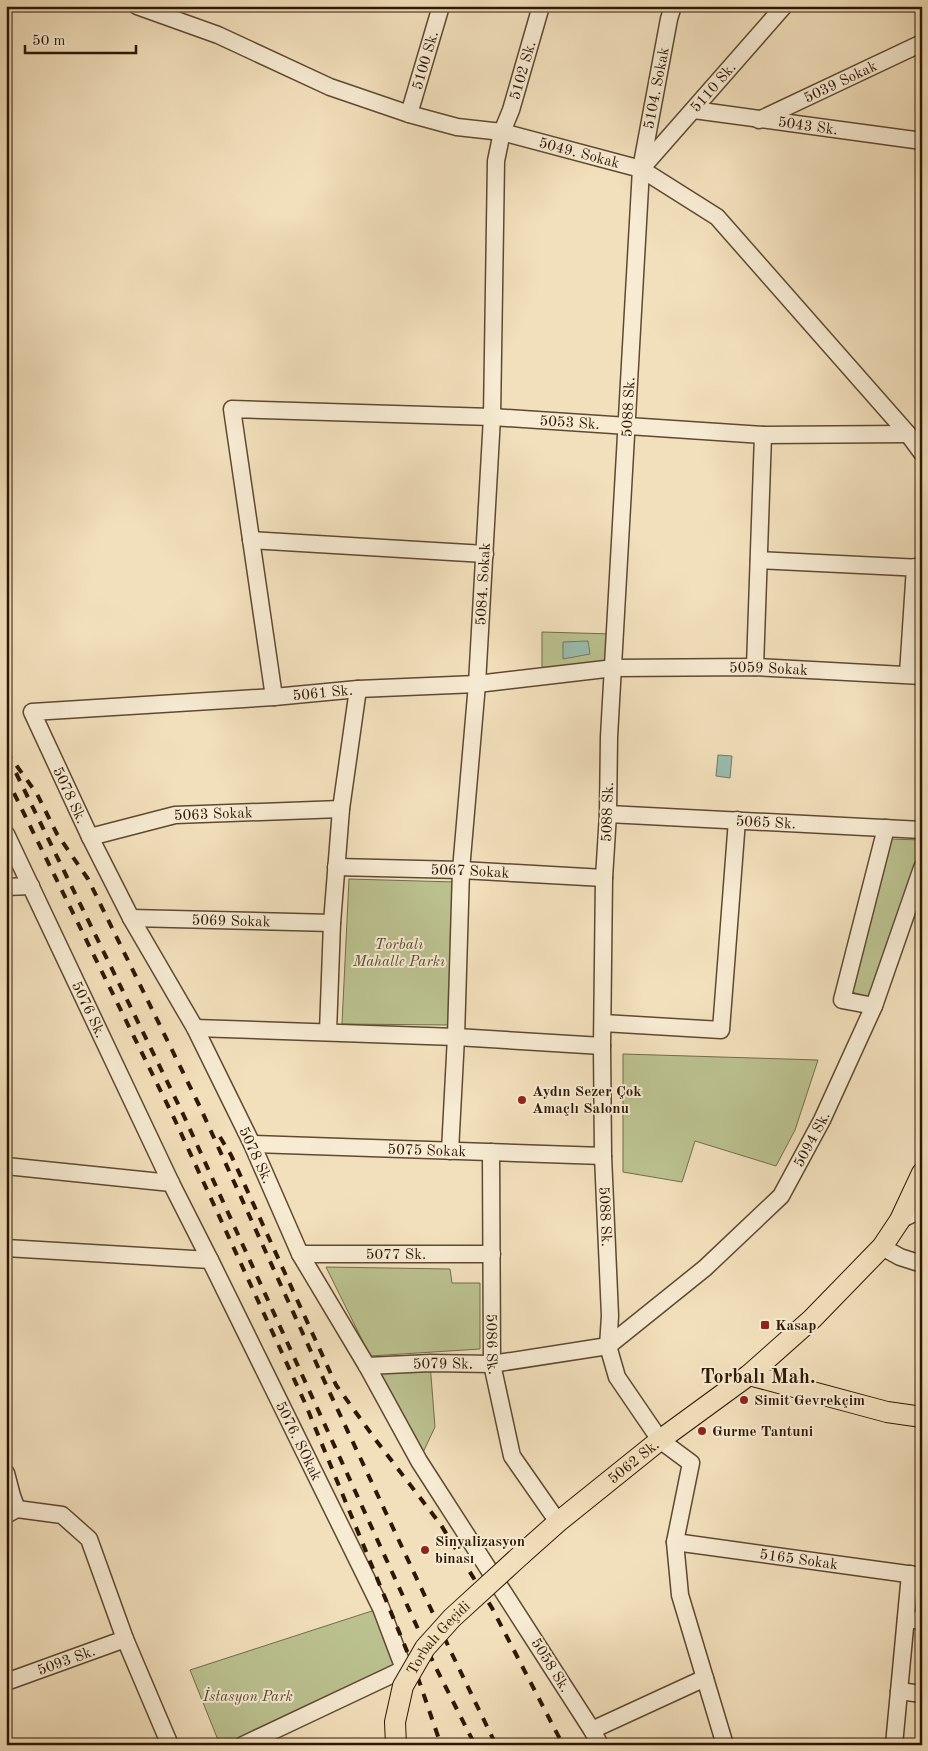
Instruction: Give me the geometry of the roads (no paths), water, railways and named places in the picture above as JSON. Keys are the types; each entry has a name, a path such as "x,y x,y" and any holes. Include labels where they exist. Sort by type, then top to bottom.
{"main road":[{"name":"5062 Sk.","path":"522,1554 558,1522 660,1440 748,1375 812,1319 882,1247 900,1220 922,1173"},
{"path":"748,1375 887,1412 922,1417"},
{"name":"Torbalı Geçidi","path":"396,1745 396,1722 403,1686 425,1648 452,1618 522,1554"}],"street":[{"name":"5049. Sokak","path":"137,6 218,35 330,87 409,114 457,126 502,132 641,169 717,217 908,434 922,453"},
{"name":"5100 Sk.","path":"409,114 441,6"},
{"name":"5102 Sk.","path":"502,132 511,110 541,6"},
{"name":"5104. Sokak","path":"641,169 673,6"},
{"name":"5110 Sk.","path":"641,169 784,6"},
{"name":"5039 Sokak","path":"759,120 922,43"},
{"name":"5043 Sk.","path":"694,110 922,141"},
{"name":"5084. Sokak","path":"450,1150 456,1037 461,870 478,684 485,554 492,416 496,161 502,132"},
{"name":"5088 Sk.","path":"641,169 604,878 603,1156 610,1316 608,1346 617,1377 660,1440 691,1463 675,1542"},
{"name":"5053 Sk.","path":"251,540 232,409 492,416 763,435 908,434"},
{"path":"755,666 763,435"},
{"path":"274,697 251,540 485,554"},
{"path":"759,560 918,568 915,675"},
{"name":"5059 Sokak","path":"614,668 755,666 915,675"},
{"name":"5061 Sk.","path":"32,712 274,697 358,689 478,684 614,668"},
{"path":"328,1032 332,923 341,809 358,689"},
{"name":"5078 Sk.","path":"32,712 90,837 131,918 194,1028 252,1144 300,1254 367,1366 418,1461 501,1586"},
{"name":"5063 Sokak","path":"90,837 175,815 341,809"},
{"name":"5065 Sk.","path":"608,814 922,830"},
{"path":"603,1023 722,1030 737,820"},
{"path":"874,1006 842,1000 886,828"},
{"name":"5076 Sk.","path":"6,834 171,1184 210,1260"},
{"name":"5067 Sokak","path":"336,867 461,870 604,878"},
{"name":"5094 Sk.","path":"608,1346 705,1268 781,1196 822,1120 874,1006 922,868"},
{"path":"6,887 31,886"},
{"name":"5069 Sokak","path":"131,918 332,923"},
{"path":"194,1028 456,1037 602,1046"},
{"name":"5075 Sokak","path":"252,1144 603,1156"},
{"name":"5086 Sk.","path":"491,1152 492,1364 512,1456 558,1522"},
{"path":"6,1166 171,1184"},
{"path":"900,1220 922,1208"},
{"path":"882,1247 900,1257 922,1264"},
{"path":"6,1248 210,1260"},
{"name":"5077 Sk.","path":"300,1254 492,1254"},
{"name":"5076. SOkak","path":"210,1260 381,1608 404,1669 243,1745"},
{"name":"5079 Sk.","path":"367,1366 430,1363 492,1364 608,1346"},
{"path":"6,1473 12,1496 12,1512 62,1515 89,1539 125,1639 170,1745"},
{"path":"675,1542 680,1595 725,1745"},
{"name":"5165 Sokak","path":"675,1542 916,1575"},
{"path":"894,1745 899,1691 914,1620 916,1575"},
{"name":"5058 Sk.","path":"501,1586 596,1738"},
{"name":"5093 Sk.","path":"6,1682 125,1639"},
{"path":"596,1738 705,1678"},
{"path":"899,1691 922,1694"}],"railway":[{"path":"6,751 37,794 57,834 88,879 200,1107 328,1389 496,1745"},
{"path":"16,773 183,1114 434,1664 475,1745"},
{"path":"6,777 174,1118 305,1403 418,1678 441,1745"},
{"path":"220,1137 231,1155 336,1385 441,1525 492,1608 563,1745"}],"place":[{"name":"Aydın Sezer Çok Amaçlı Salonu","path":"522,1100"},
{"name":"Kasap","path":"765,1325"},
{"name":"Simit Gevrekçim","path":"744,1400"},
{"name":"Gurme Tantuni","path":"702,1431"},
{"name":"Sinyalizasyon binası","path":"425,1550"}],"district":[{"name":"Torbalı Mah.","path":"758,1376"}],"park label":[{"name":"Torbalı Mahalle Parkı","path":"399,952"},
{"name":"İstasyon Park","path":"248,1696"}]}
